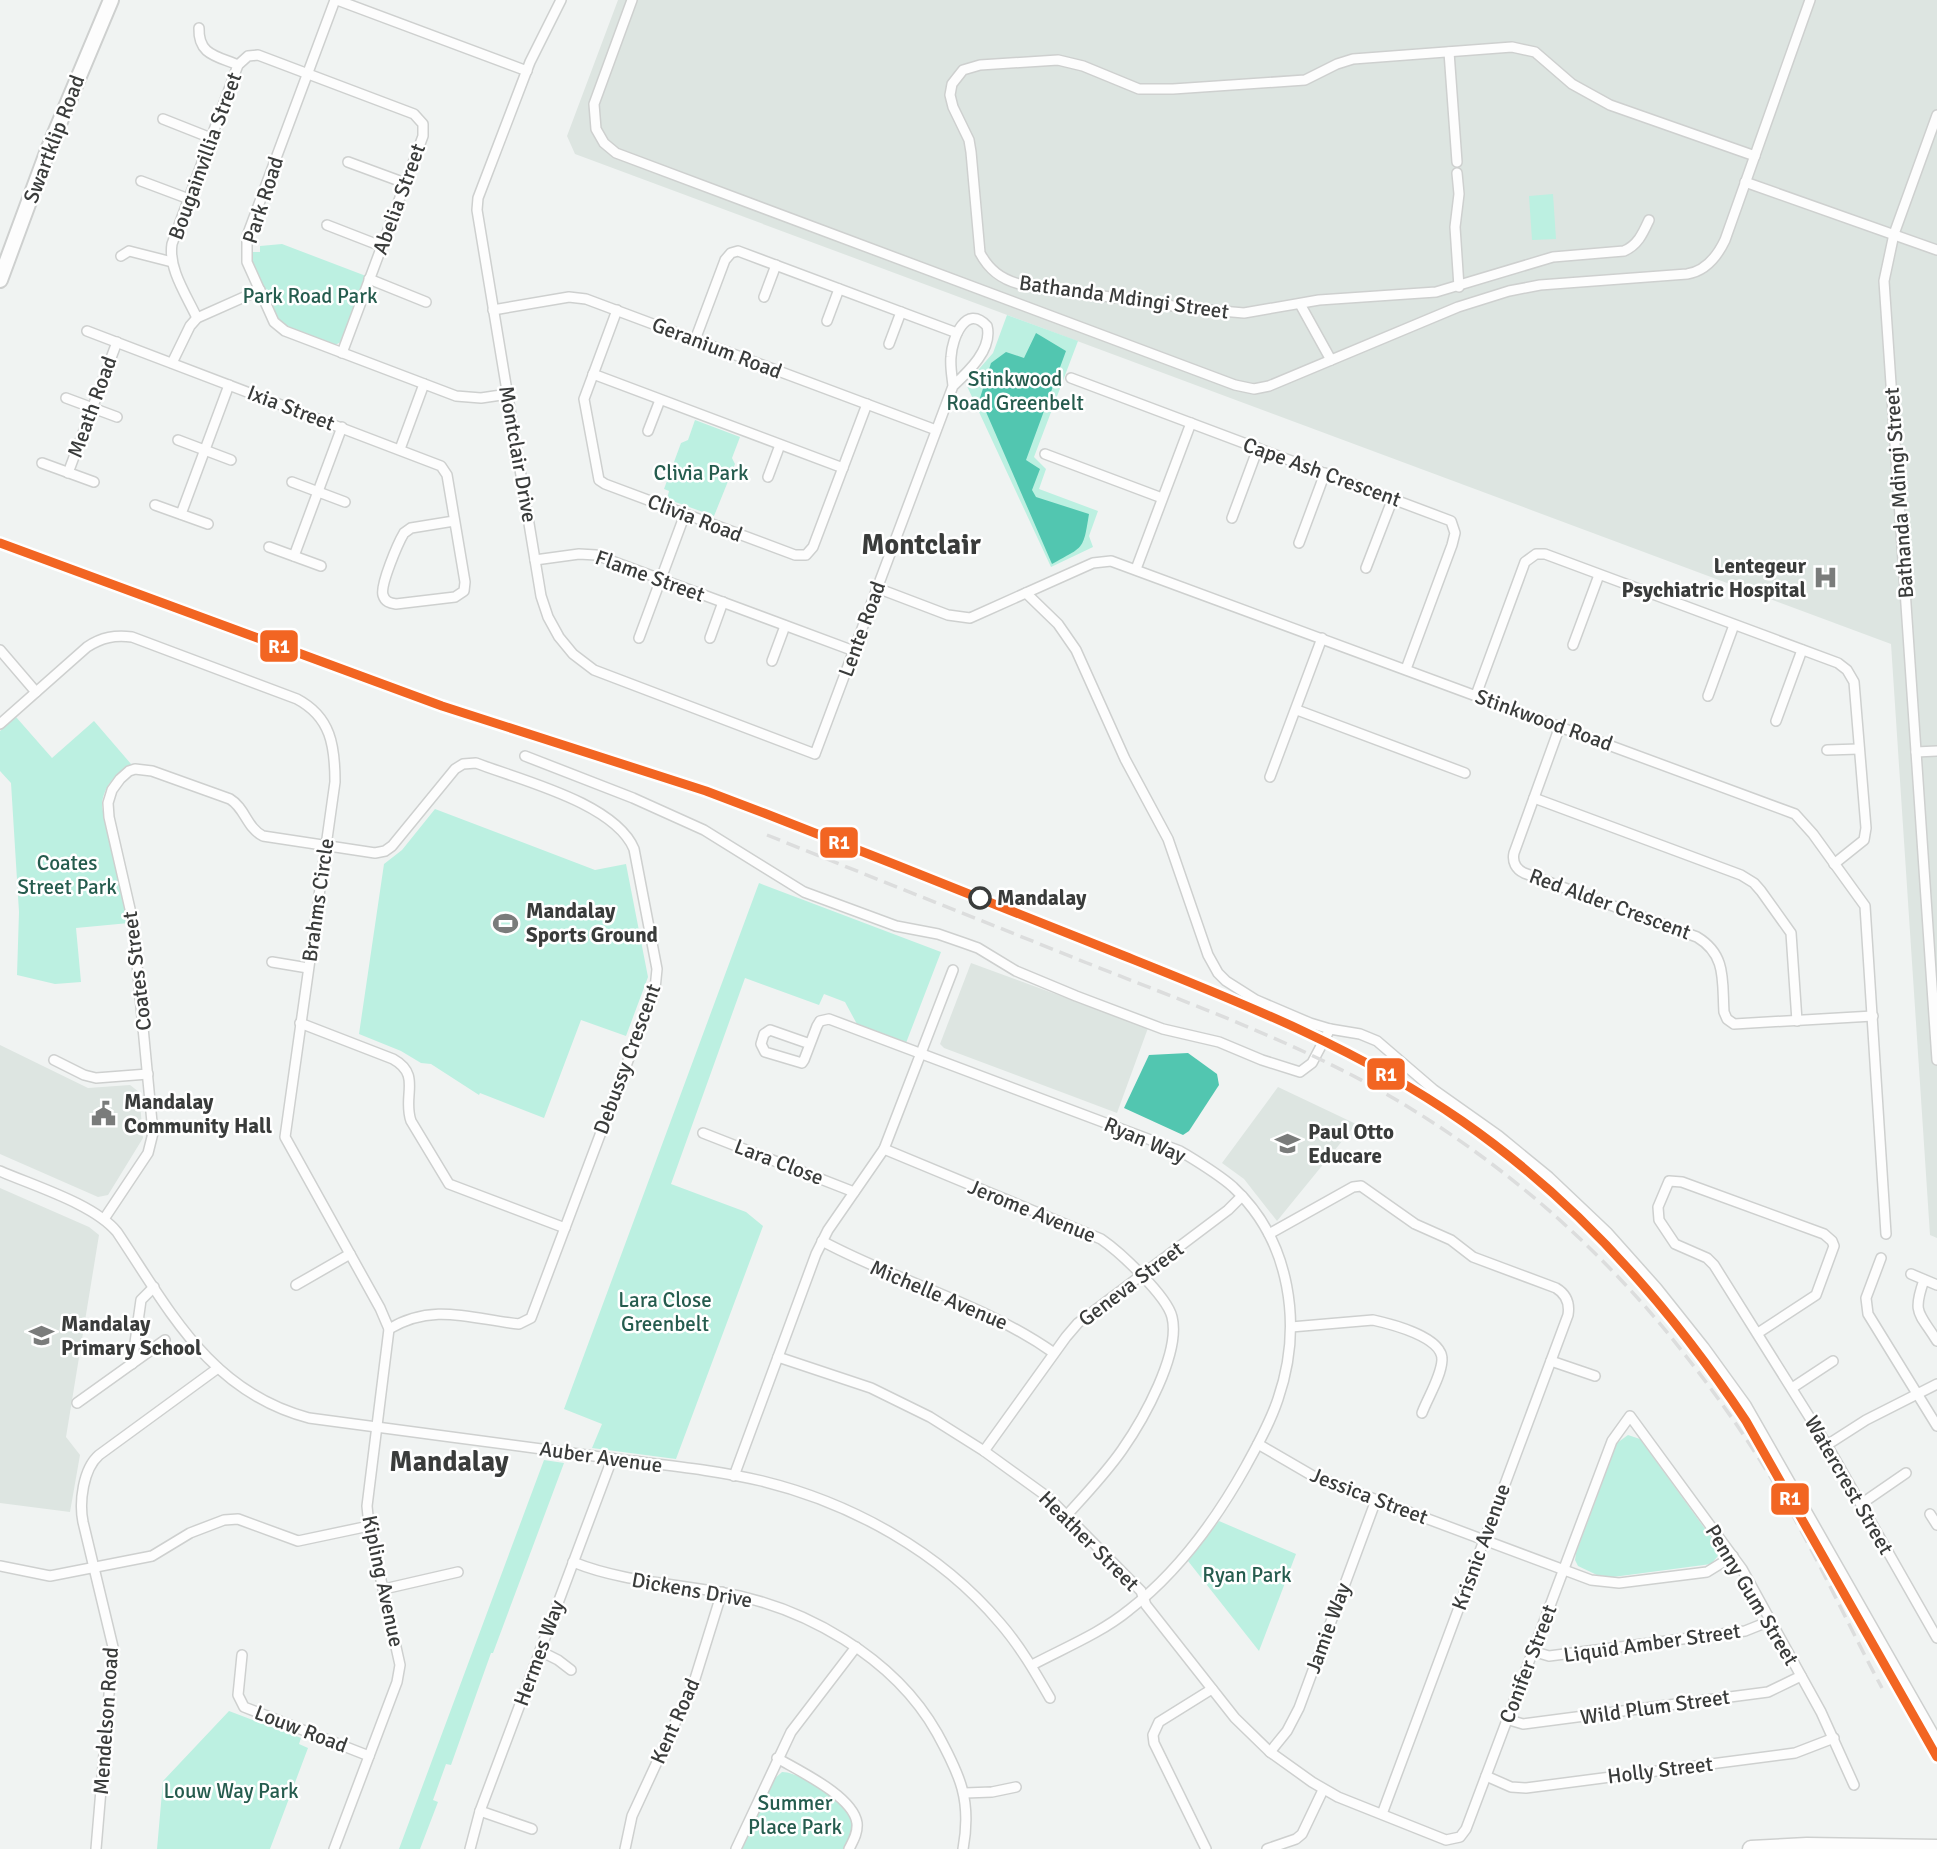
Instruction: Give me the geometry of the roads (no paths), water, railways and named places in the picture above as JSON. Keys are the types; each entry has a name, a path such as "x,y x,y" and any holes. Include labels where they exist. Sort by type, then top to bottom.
{"highway":[{"path":"1751,1849 1807,1846 1937,1848"}],"main road":[{"name":"Swartklip Road","path":"0,280 48,150 111,0"}],"street":[{"path":"336,0 527,71"},
{"name":"Park Road","path":"336,0 247,236 247,262 274,321 281,328 424,384 468,398 508,394"},
{"name":"Montclair Drive","path":"561,0 527,71 477,205 541,596 548,617 566,646 583,663 606,676 815,754"},
{"name":"Bathanda Mdingi Street","path":"632,0 596,96 593,112 599,136 616,153 1236,385 1261,388 1458,307 1509,291 1540,285 1693,273 1706,266 1721,249 1810,0"},
{"path":"199,28 199,41 204,49 238,65"},
{"name":"Bathanda Mdingi Street","path":"1649,220 1638,241 1624,251 1553,257 1436,292 1319,300 1244,313 1227,313 1019,284 997,275 984,260 978,244 971,152 965,130 951,101 951,91 955,78 963,70 979,65 1058,60 1083,66 1139,89 1172,89 1305,80 1353,59 1512,47 1535,52 1572,84 1610,105 1755,156"},
{"path":"1449,52 1457,162"},
{"name":"Bougainvillia Street","path":"197,318 172,262 172,244 238,65 248,56 258,55 308,74"},
{"name":"Abelia Street","path":"308,74 418,116 424,132 342,353"},
{"name":"Bathanda Mdingi Street","path":"1937,115 1894,234 1884,281 1916,752 1932,910 1937,1060"},
{"path":"163,119 211,138"},
{"path":"348,162 405,183"},
{"path":"1457,173 1459,194 1455,227 1459,287"},
{"path":"141,181 189,200"},
{"path":"1745,182 1937,250"},
{"path":"327,225 382,246"},
{"path":"121,256 129,251 172,262"},
{"path":"695,340 727,256 734,252 741,252 957,333"},
{"path":"764,297 776,265"},
{"path":"369,279 426,302"},
{"path":"827,321 839,289"},
{"path":"172,363 190,326 197,318 260,290"},
{"name":"Geranium Road","path":"494,310 575,297 617,310 936,430"},
{"path":"1300,304 1331,360"},
{"name":"Clivia Road","path":"617,310 584,403 599,480 605,484 802,556 809,553 813,547 867,404"},
{"path":"889,344 901,312"},
{"name":"Lente Road","path":"815,754 953,386 977,359 988,334 984,323 973,318 962,323 957,333 951,357 953,386"},
{"name":"Ixia Street","path":"87,331 400,449 436,463 445,470 465,582 462,594 396,604 387,601 382,587 404,533 411,528 454,521"},
{"name":"Meath Road","path":"68,473 117,342"},
{"path":"593,374 843,468"},
{"name":"Cape Ash Crescent","path":"1071,378 1447,518 1455,527 1455,533 1406,669"},
{"path":"400,449 424,384"},
{"path":"181,514 229,385"},
{"path":"66,398 117,417"},
{"path":"648,431 660,400"},
{"path":"1136,569 1191,423"},
{"path":"294,556 342,427"},
{"path":"178,440 231,460"},
{"path":"768,477 780,445"},
{"path":"1232,519 1258,448"},
{"path":"1045,454 1162,498"},
{"path":"42,463 94,482"},
{"path":"1299,543 1325,473"},
{"path":"292,482 345,502"},
{"path":"1366,568 1393,498"},
{"path":"155,505 208,524"},
{"path":"639,638 685,514"},
{"path":"269,547 321,566"},
{"name":"Flame Street","path":"536,560 590,554 854,652"},
{"path":"1476,695 1528,558 1536,554 1545,554 1838,663 1852,676 1856,695 1865,835 1860,845 1834,864"},
{"name":"Stinkwood Road","path":"877,588 960,618 970,618 1101,561 1111,561 1795,814 1865,906 1886,1234"},
{"path":"1573,645 1599,575"},
{"path":"1026,593 1058,624 1076,650 1125,759 1168,839 1208,955 1218,972 1226,981 1256,1000 1330,1029 1352,1032 1377,1041 1434,1090 1499,1136 1578,1203 1652,1282 1704,1347 1754,1417 1937,1740"},
{"name":"Flame Street","path":"709,638 723,602"},
{"path":"1708,696 1734,625"},
{"path":"772,661 785,626"},
{"name":"Brahms Circle","path":"0,724 93,643 119,636 132,637 304,703 316,712 326,725 334,748 335,782 285,1137 389,1329"},
{"path":"1270,778 1322,638"},
{"path":"0,650 36,692"},
{"path":"1776,721 1802,650"},
{"path":"1297,710 1465,773"},
{"name":"Red Alder Crescent","path":"1560,726 1514,853 1513,861 1520,871 1708,943 1720,959 1724,1012 1727,1019 1734,1024 1873,1016"},
{"path":"1827,750 1860,749"},
{"path":"1916,752 1937,751"},
{"path":"525,756 633,798 705,830 804,892 896,926 938,934 978,948 1016,971 1163,1029 1219,1042 1300,1072 1312,1063 1330,1029"},
{"name":"Debussy Crescent","path":"326,846 375,853 389,848 455,769 470,763 587,805 601,813 629,840 640,880 657,969 657,979 533,1315 526,1322 519,1324 430,1313 412,1317 389,1329"},
{"name":"Coates Street","path":"104,1219 148,1153 153,1133 133,922 108,809 112,790 129,771 152,771 235,802 253,828 263,836 326,846"},
{"path":"1534,798 1741,875 1754,883 1791,933 1797,1021"},
{"path":"272,962 308,968"},
{"path":"734,1476 822,1241 884,1149 953,970"},
{"name":"Ryan Way","path":"810,1044 820,1021 829,1019 1180,1151 1220,1177 1242,1196 1269,1234 1284,1271 1290,1301 1291,1327 1288,1363 1279,1398 1258,1444 1216,1516 1144,1598 1109,1623 1031,1665"},
{"path":"300,1023 393,1059 404,1066 409,1075 408,1110 411,1121 449,1184 565,1228"},
{"path":"770,1030 810,1044 803,1062 799,1064 765,1052 761,1044 764,1034 770,1030"},
{"path":"54,1060 96,1078 148,1074"},
{"name":"Lara Close","path":"703,1133 854,1192"},
{"name":"Jerome Avenue","path":"884,1149 1101,1238 1112,1246 1168,1305 1172,1316 1173,1338 1168,1357 1144,1413 1125,1446 1067,1515"},
{"name":"Auber Avenue","path":"0,1171 104,1219 117,1232 181,1328 218,1368 249,1394 279,1409 309,1418 734,1476 812,1496 862,1518 900,1539 958,1581 1012,1636 1050,1698"},
{"name":"Watercrest Street","path":"1758,1334 1816,1295 1833,1246 1832,1241 1824,1234 1682,1181 1668,1181 1658,1206 1659,1220 1675,1244 1711,1262 1792,1388 1937,1638"},
{"name":"Krisnic Avenue","path":"1269,1234 1353,1187 1361,1186 1415,1224 1451,1240 1473,1257 1552,1286 1564,1294 1569,1310 1381,1814"},
{"name":"Geneva Street","path":"984,1451 1078,1323 1228,1210 1242,1196"},
{"name":"Michelle Avenue","path":"822,1241 863,1262 997,1318 1029,1335 1054,1353"},
{"path":"296,1285 349,1254"},
{"path":"1881,1258 1866,1298 1866,1306 1937,1426"},
{"path":"1911,1274 1937,1284"},
{"path":"1924,1280 1916,1308 1937,1341"},
{"path":"132,1364 141,1300 154,1287"},
{"path":"1291,1327 1373,1320 1430,1341 1437,1346 1442,1363 1422,1413"},
{"path":"377,1427 389,1329"},
{"path":"78,1403 165,1340"},
{"name":"Heather Street","path":"778,1357 871,1388 930,1417 1020,1476 1067,1515 1141,1591 1146,1605 1242,1726 1270,1752 1323,1790 1381,1814"},
{"path":"1551,1361 1595,1376"},
{"path":"1792,1388 1833,1361"},
{"name":"Mendelson Road","path":"96,1849 113,1647 81,1513 87,1474 92,1462 218,1368"},
{"path":"1826,1445 1866,1420 1937,1384"},
{"name":"Penny Gum Street","path":"1630,1416 1733,1556 1834,1738 1854,1785"},
{"name":"Conifer Street","path":"1381,1814 1446,1840 1456,1839 1466,1829 1612,1441 1630,1416"},
{"name":"Kipling Avenue","path":"334,1849 399,1671 399,1655 369,1526 368,1496 377,1427"},
{"name":"Jessica Street","path":"1258,1444 1312,1476 1591,1580 1619,1583 1707,1572 1733,1556"},
{"name":"Hermes Way","path":"470,1849 480,1811 612,1458"},
{"path":"1861,1504 1906,1473"},
{"name":"Jamie Way","path":"1270,1752 1293,1721 1376,1500"},
{"path":"1930,1514 1937,1525"},
{"path":"0,1566 46,1576 95,1568 152,1556 190,1533 224,1520 238,1519 298,1541 369,1526"},
{"name":"Dickens Drive","path":"573,1562 617,1577 722,1592 782,1610 856,1647 890,1675 920,1707 959,1773 965,1793 967,1821 963,1849"},
{"path":"384,1589 458,1572"},
{"name":"Kent Road","path":"625,1849 632,1816 694,1682 722,1592"},
{"name":"Liquid Amber Street","path":"1532,1651 1549,1656 1745,1631 1770,1621"},
{"path":"736,1849 777,1758 796,1724 856,1647"},
{"path":"540,1651 571,1670"},
{"name":"Louw Road","path":"242,1655 238,1696 244,1707 369,1756"},
{"name":"Wild Plum Street","path":"1506,1719 1523,1724 1768,1692 1801,1676"},
{"path":"1206,1849 1154,1743 1153,1735 1159,1722 1212,1689"},
{"name":"Holly Street","path":"1486,1776 1511,1787 1526,1788 1796,1753 1834,1738"},
{"path":"777,1758 835,1793 854,1814 857,1831 849,1849"},
{"path":"965,1793 992,1792 1016,1787"},
{"path":"1267,1849 1302,1834 1323,1790"},
{"path":"480,1811 531,1829"}],"railway":[{"path":"767,835 1296,1048 1410,1108 1499,1169 1541,1203 1619,1278 1655,1318 1713,1392 1737,1425 1794,1517 1882,1688"}],"place":[{"name":"Lentegeur Psychiatric Hospital","path":"1826,578"},
{"name":"Mandalay","path":"980,898"},
{"name":"Mandalay Sports Ground","path":"506,923"},
{"name":"Mandalay Community Hall","path":"104,1114"},
{"name":"Paul Otto Educare","path":"1288,1144"},
{"name":"Mandalay Primary School","path":"41,1336"}],"district":[{"name":"Montclair","path":"921,544"},
{"name":"Mandalay","path":"449,1461"}],"park label":[{"name":"Park Road Park","path":"310,296"},
{"name":"Stinkwood Road Greenbelt","path":"1015,391"},
{"name":"Clivia Park","path":"701,473"},
{"name":"Coates Street Park","path":"67,875"},
{"name":"Lara Close Greenbelt","path":"665,1312"},
{"name":"Ryan Park","path":"1247,1575"},
{"name":"Louw Way Park","path":"231,1791"},
{"name":"Summer Place Park","path":"795,1815"}]}
